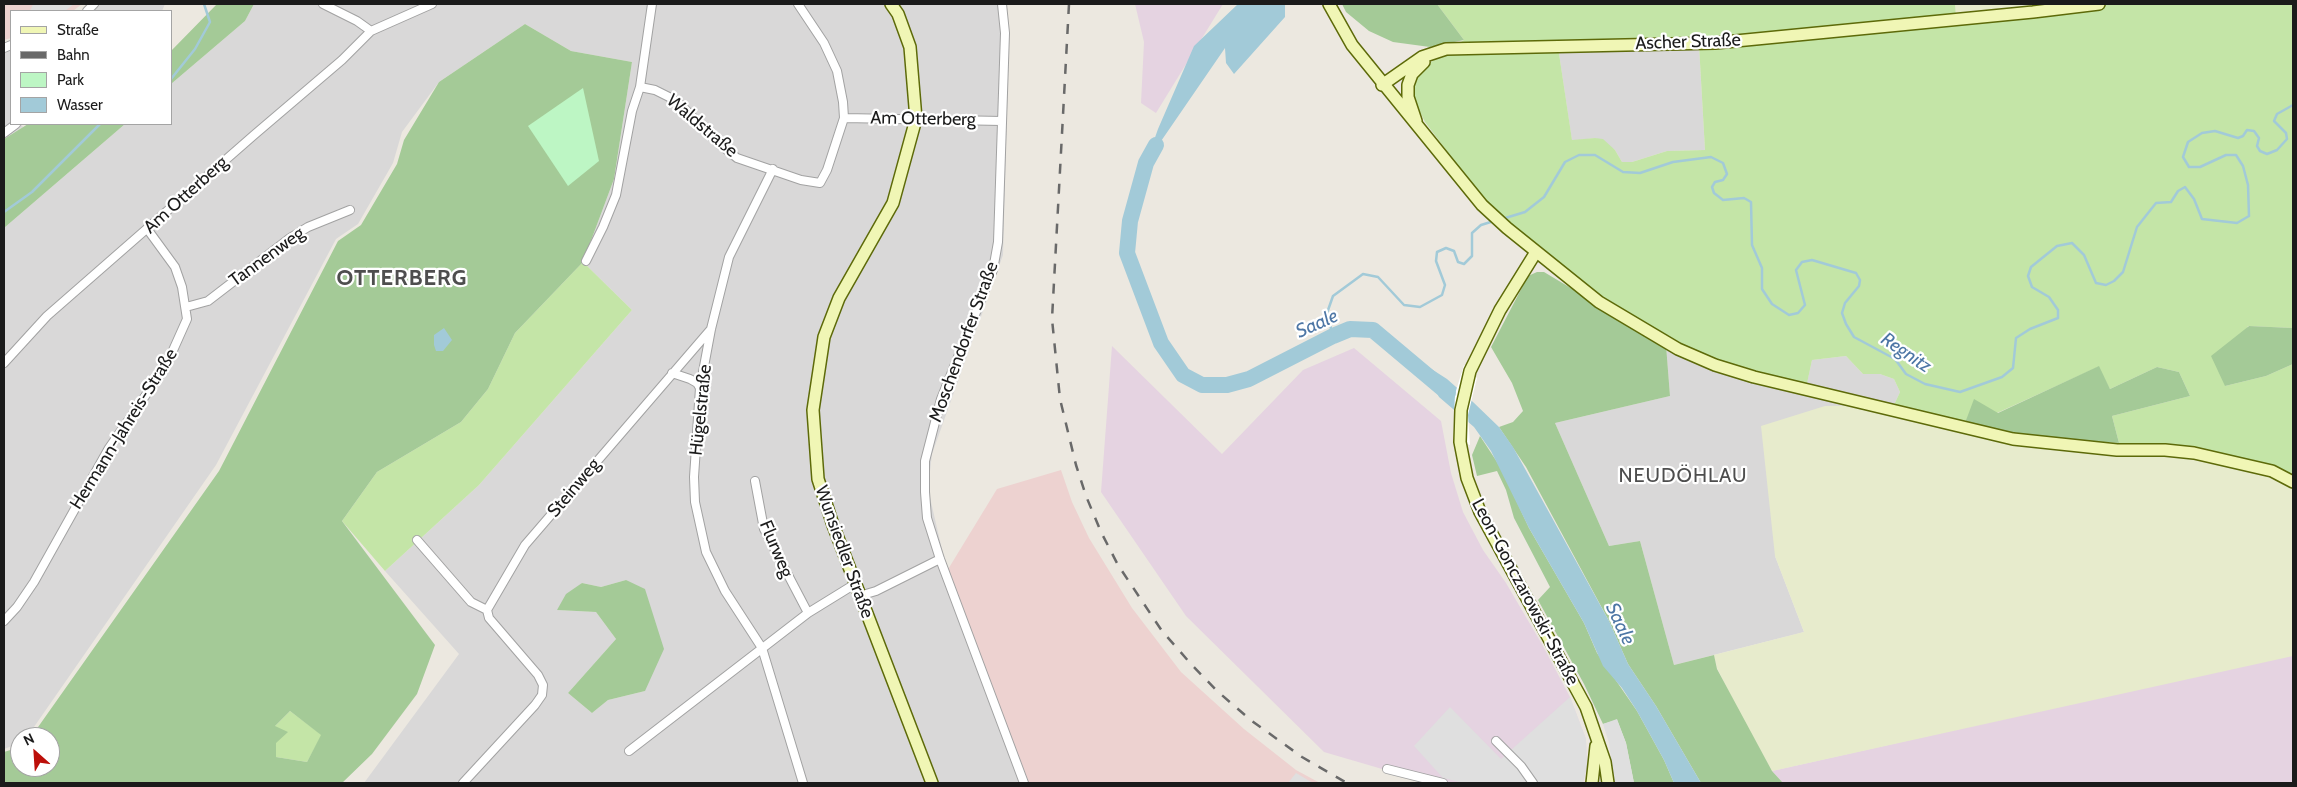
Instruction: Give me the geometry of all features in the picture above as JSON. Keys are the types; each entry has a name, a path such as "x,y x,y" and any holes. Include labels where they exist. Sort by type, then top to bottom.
{"street":[{"path":"323,4 357,21 371,31"},
{"name":"Am Otterberg","path":"4,362 47,316 342,60 371,31 432,4"},
{"path":"586,261 616,195 632,111 640,87 652,4"},
{"path":"798,4 824,44 837,71 844,118"},
{"name":"Wunsiedler Straße","path":"891,4 898,14 910,47 916,119 893,202 839,298 824,337 813,410 818,478 833,526 932,783"},
{"name":"Moschendorfer Straße","path":"1002,4 1005,34 998,242 994,270 941,399 926,461 927,518 940,559 1024,783"},
{"path":"1329,4 1352,45 1382,85 1482,205 1507,228 1599,302 1678,349 1715,366 1732,371 2013,439 2118,450 2165,450 2194,453 2272,471 2293,482"},
{"name":"Ascher Straße","path":"1382,85 1422,57 1446,49 1715,43 2099,4"},
{"path":"1419,130 1408,97 1408,85 1412,74 1420,64 1446,49"},
{"name":"Waldstraße","path":"640,87 655,90 669,96 681,105 717,142 737,158 801,180 820,184 827,170 844,118"},
{"name":"Am Otterberg","path":"844,118 1002,121"},
{"path":"4,133 15,125"},
{"name":"Hügelstraße","path":"773,169 729,258 711,329 700,388 694,477 695,502 706,552 725,591 762,648 803,783"},
{"name":"Tannenweg","path":"186,307 208,301 302,231 350,210"},
{"name":"Hermann-Jahreis-Straße","path":"4,621 17,607 34,582 109,448 166,366 187,319 186,307 174,266 148,230"},
{"name":"Leon-Gonczarowski-Straße","path":"1536,252 1500,310 1470,371 1462,402 1460,442 1468,478 1480,512 1592,720 1605,762 1608,783"},
{"name":"Steinweg","path":"487,610 526,545 711,329"},
{"path":"672,373 690,379 697,383 700,388"},
{"name":"Flurweg","path":"755,482 764,529 808,613"},
{"path":"417,540 471,602 487,610 489,618 538,675 543,685 542,694 535,706 463,783"},
{"path":"859,596 876,591 940,559"},
{"path":"629,751 808,613 855,584"},
{"name":"Leon-Gonczarowski-Straße","path":"1592,783 1597,739"},
{"path":"1496,741 1521,766 1533,783"},
{"path":"1387,769 1443,783"}],"shaded area":[{"path":"4,4 82,4 74,10 10,10 10,38 4,40"},
{"path":"33,4 74,4 66,10 30,10"},
{"path":"97,4 165,4 162,10 91,10"},
{"path":"254,4 999,4 1009,39 1003,255 932,454 928,489 947,571 1029,783 364,783 459,654 385,571 479,485 632,310 583,262 614,179 632,62 571,51 525,24 439,82 402,132 393,163 358,224 336,239 216,465 34,727 10,727 10,747 4,749 4,228 124,125 172,125 172,83 245,21","holes":["626,580 645,691 608,700 592,713 568,693 616,639 596,612 557,610 582,583 601,587"]},
{"path":"1135,4 1223,4 1156,113 1141,103 1144,42"},
{"path":"1699,45 1705,150 1667,151 1632,162 1622,162 1615,150 1595,138 1572,141 1558,47"},
{"path":"10,49 10,125 22,125 23,127 4,139 4,51"},
{"path":"1666,345 1806,387 1812,360 1846,356 1863,374 1880,374 1894,379 1900,392 1894,405 1775,556 1804,632 1674,665 1640,541 1609,546 1555,423 1670,396"},
{"path":"1112,346 1222,454 1303,370 1354,348 1441,421 1451,473 1463,512 1483,550 1506,583 1543,646 1570,697 1586,739 1587,766 1583,783 1430,783 1324,752 1186,616 1101,492"},
{"path":"1061,470 1072,502 1089,538 1132,608 1181,672 1244,729 1296,770 1320,783 1029,783 947,571 997,489"},
{"path":"2293,654 2293,783 1783,783 1772,771"},
{"path":"1570,697 1586,739 1587,766 1583,783 1464,783 1443,778 1414,746 1450,707 1501,759"},
{"path":"1617,719 1626,743 1634,783 1614,783 1609,743 1603,724"},
{"path":"1296,773 1313,783 1288,783"}],"green space":[{"path":"217,4 254,4 245,21 172,83 172,50"},
{"path":"1342,4 1437,4 1464,40 1430,47 1393,42 1369,31 1346,12"},
{"path":"1437,4 1955,4 1956,18 2102,4 2293,4 2293,328 2248,326 2225,386 2266,376 2293,364 2293,481 2159,446 2119,443 2112,416 2190,396 2179,372 2157,367 2110,389 2098,367 1997,413 1965,423 1894,405 1900,392 1894,379 1880,374 1863,374 1846,356 1812,360 1806,388 1710,362 1620,317 1489,207 1425,122 1410,92 1422,68 1464,40","holes":["1699,45 1705,150 1667,151 1632,162 1622,162 1615,150 1603,139 1572,140 1558,47"]},
{"path":"1955,4 2102,4 1956,19"},
{"path":"525,24 571,51 632,62 614,179 583,262 515,333 488,389 461,422 377,472 342,521 435,645 417,694 372,754 342,783 4,783 4,752 10,750 10,777 60,777 60,727 38,727 219,471 338,241 361,225 397,164 404,140 439,82","holes":["290,711 321,735 307,762 276,757 276,743 288,732 275,726"]},
{"path":"583,88 599,161 568,186 528,126"},
{"path":"26,125 124,125 4,228 4,139"},
{"path":"583,262 632,310 479,485 385,571 342,521 377,472 461,422 488,389 515,333"},
{"path":"1537,272 1544,272 1666,345 1670,396 1555,423 1609,546 1640,541 1674,665 1714,655 1717,669 1772,771 1783,783 1701,783 1656,706 1628,664 1609,621 1526,467 1499,427 1513,422 1523,411 1512,383 1491,347 1528,276"},
{"path":"2249,326 2293,328 2293,364 2266,376 2225,386 2211,356"},
{"path":"2099,366 2110,389 2157,367 2179,372 2190,396 2112,416 2119,443 2013,437 1965,423 1974,399 1998,413"},
{"path":"1894,405 1965,423 2159,446 2293,481 2293,656 1772,771 1717,668 1714,655 1804,632 1775,556 1761,426 1825,406"},
{"path":"1480,436 1501,468 1529,528 1584,623 1597,653 1637,711 1664,760 1674,783 1634,783 1626,743 1617,720 1603,724 1584,684 1538,600 1550,587 1514,518 1506,490 1497,471 1477,476 1472,455"},
{"path":"626,580 645,589 664,649 645,691 608,700 592,713 568,693 616,639 596,612 557,610 566,594 582,583 601,587"},
{"path":"290,711 322,735 307,762 276,757 275,726"}],"water":[{"path":"1238,4 1285,4 1285,17 1234,74 1226,63 1225,48 1146,163 1158,129 1194,46"},
{"path":"444,328 452,340 443,351 436,351 434,335"},
{"path":"1422,363 1447,379 1473,402 1499,427 1513,447 1609,621 1628,664 1656,706 1701,783 1674,783 1664,760 1637,711 1622,688 1603,666 1584,623 1529,528 1491,451 1474,427 1439,397"}],"pier":[{"path":"1464,365 1477,378 1468,415 1470,445 1453,439 1455,394"}],"waterway":[{"path":"172,78 195,49 210,22 204,4"},
{"name":"Regnitz","path":"1502,219 1525,212 1544,197 1565,162 1579,155 1595,155 1623,172 1640,173 1673,162 1711,157 1723,163 1727,174 1723,180 1715,182 1712,187 1714,193 1723,200 1744,198 1751,202 1752,245 1762,268 1762,289 1772,304 1789,315 1798,313 1805,305 1796,270 1802,262 1812,260 1856,273 1860,280 1859,286 1845,303 1842,313 1854,337 1895,359 1906,374 1925,384 1960,392 2002,377 2013,368 2016,338 2030,329 2058,318 2058,310 2049,297 2032,287 2028,276 2031,267 2057,246 2072,243 2084,255 2096,283 2106,285 2114,281 2123,272 2137,227 2156,203 2171,202 2178,191 2185,187 2194,199 2202,219 2237,223 2249,216 2248,185 2243,166 2236,155 2226,155 2200,167 2189,167 2183,157 2188,142 2202,133 2215,131 2238,138 2243,136 2247,130 2254,131 2259,138 2257,146 2260,151 2267,154 2277,150 2287,139 2286,133 2274,121 2277,114 2293,105"},
{"path":"4,212 32,192 99,125"},
{"name":"Saale","path":"1156,145 1146,163 1130,221 1127,253 1161,343 1183,375 1202,385 1227,385 1249,379 1350,329 1373,330 1448,393"},
{"name":"Regnitz","path":"1333,336 1327,313 1333,296 1363,274 1378,277 1404,305 1420,307 1442,295 1445,285 1436,261 1437,252 1446,248 1454,251 1458,262 1464,264 1472,256 1472,233 1481,225 1494,221"}],"railway":[{"path":"1069,4 1052,319 1060,399 1076,465 1086,496 1101,532 1118,565 1162,631 1191,664 1217,691 1252,721 1302,757 1347,783"}],"district":[{"name":"OTTERBERG","path":"402,279"},
{"name":"NEUDÖHLAU","path":"1683,476"}]}
